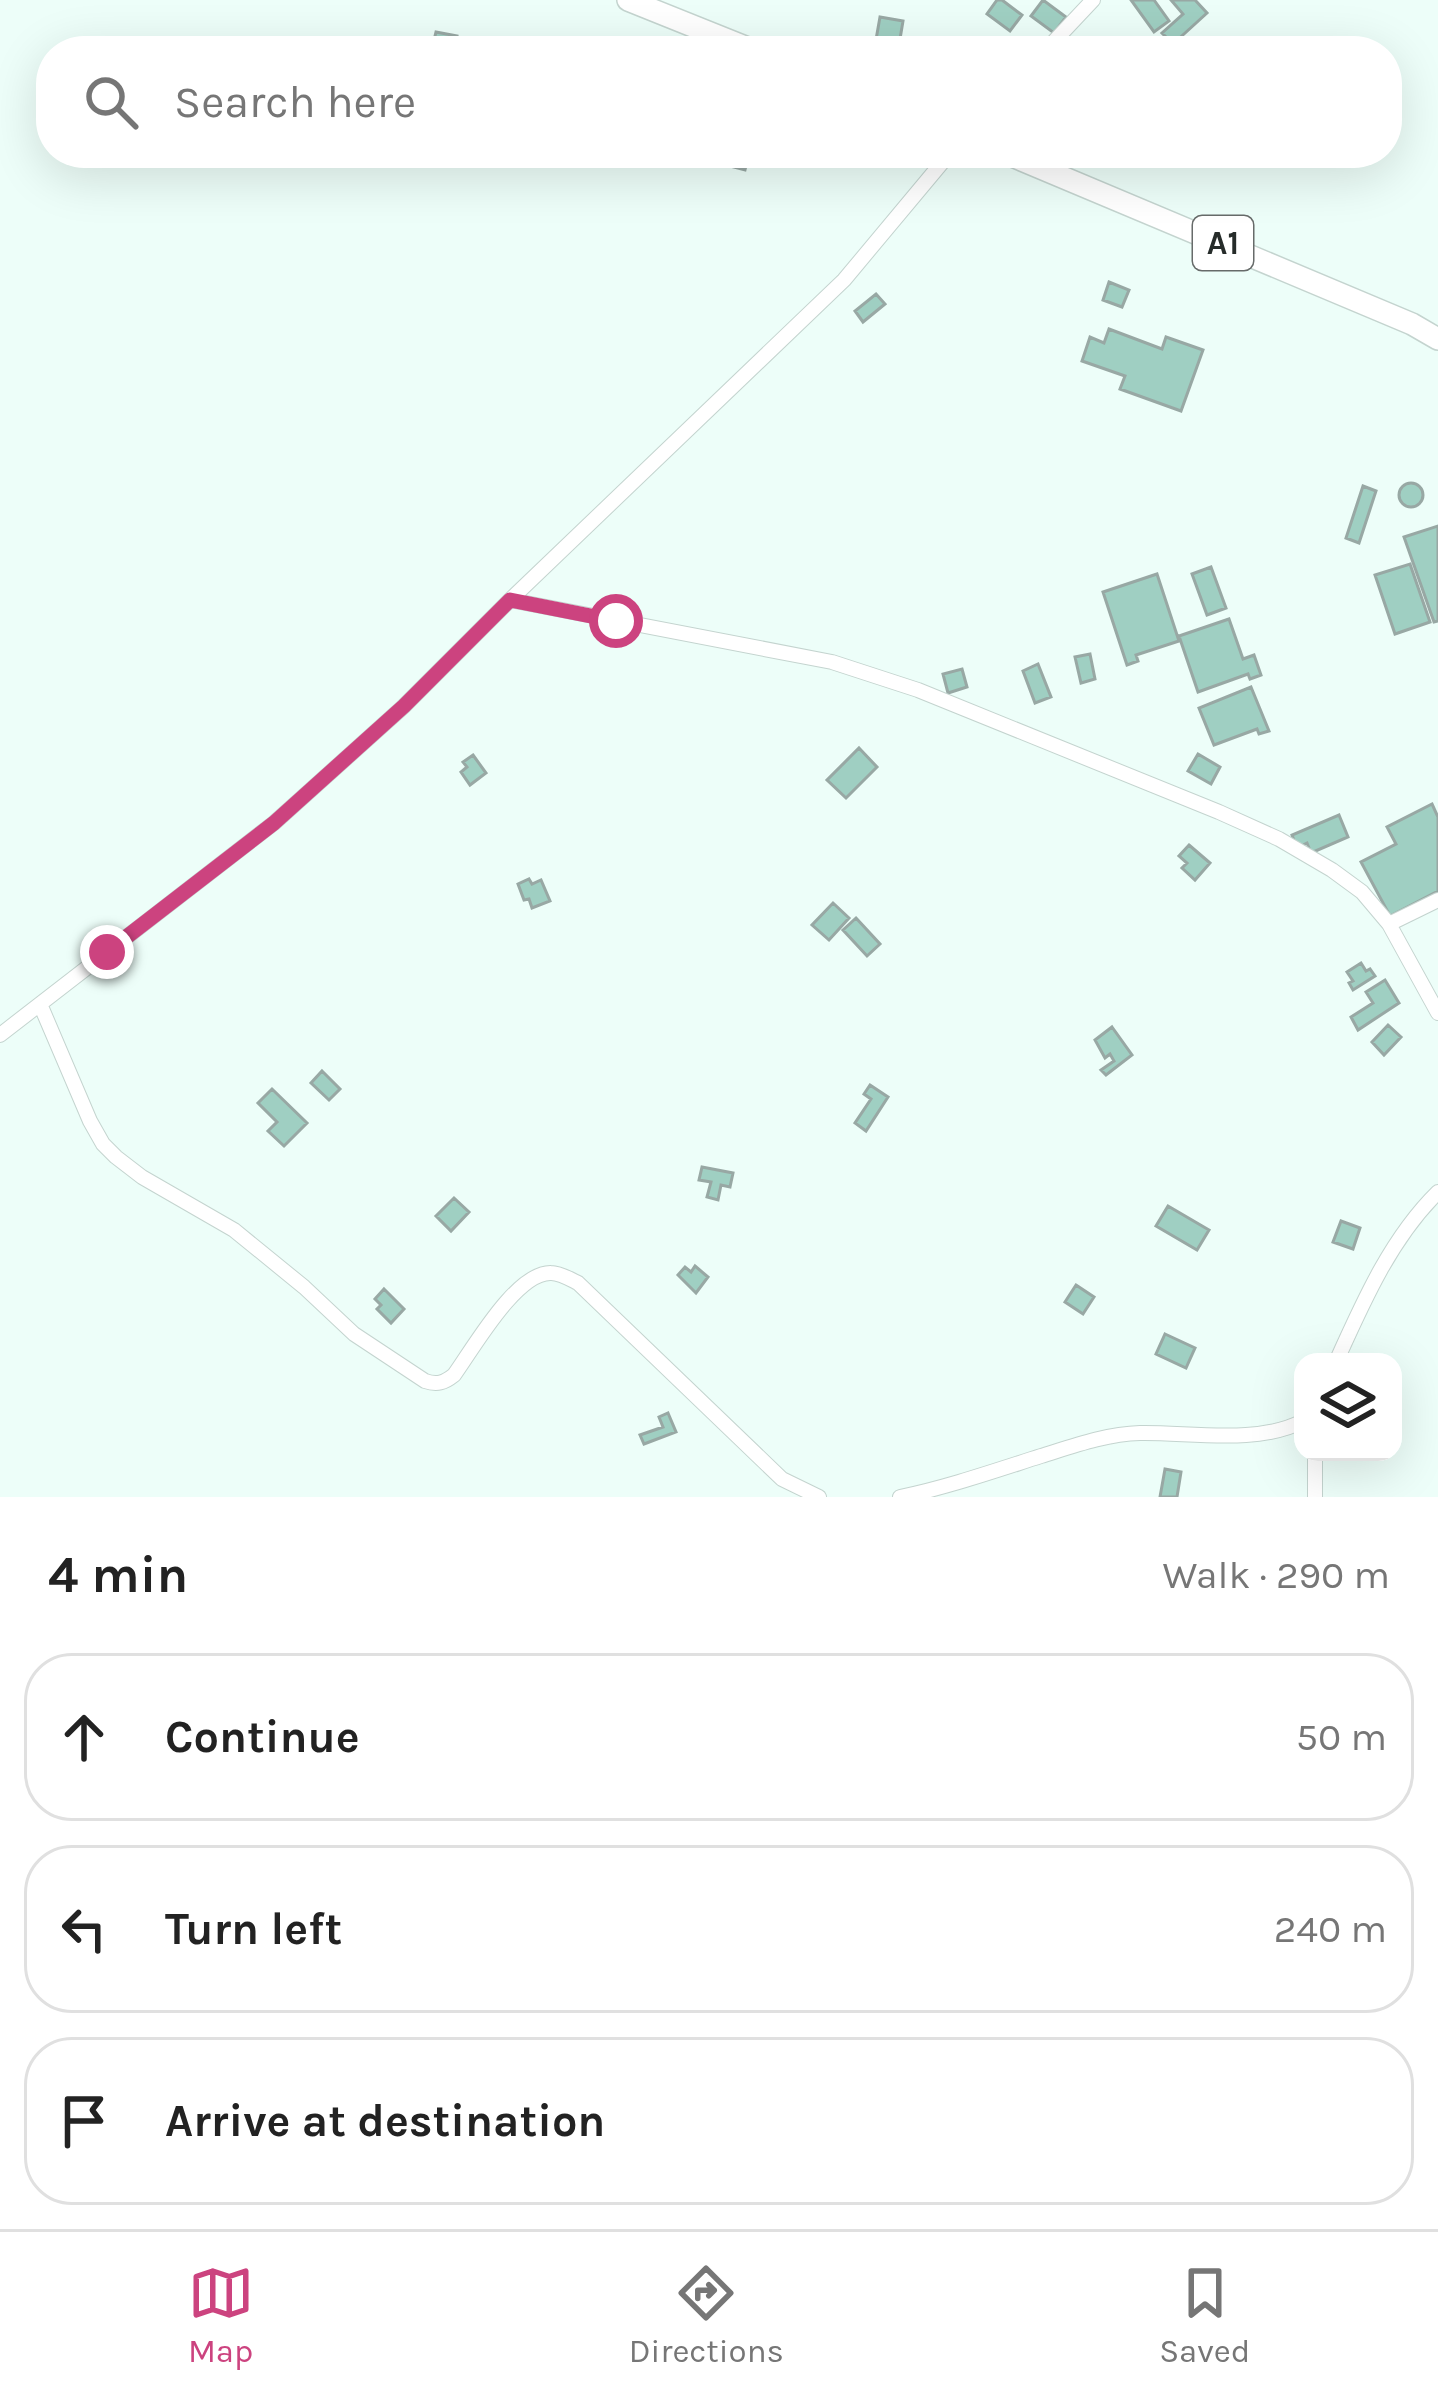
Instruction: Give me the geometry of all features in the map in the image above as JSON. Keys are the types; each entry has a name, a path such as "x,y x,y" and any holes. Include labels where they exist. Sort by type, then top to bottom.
{"highway":[{"path":"628,0 718,36"},
{"name":"A1","path":"1041,168 1438,339"}],"street":[{"path":"1058,36 1086,2"},
{"path":"0,1035 274,823 404,706 831,293 938,168"},
{"path":"510,600 832,662 918,690 1219,812 1279,839 1363,892 1389,924 1438,1013"},
{"path":"1389,924 1438,900"},
{"path":"40,1004 90,1121 116,1157 234,1230 354,1334 425,1381 446,1382 454,1375 514,1293 532,1278 549,1272 565,1276 578,1283 782,1479 819,1497"},
{"path":"1340,1353 1390,1253 1418,1211 1438,1192"},
{"path":"900,1497 1098,1439 1136,1433 1269,1432 1294,1426"},
{"path":"1315,1461 1315,1497"}],"building":[{"path":"997,0 1022,15 1010,31 987,14"},
{"path":"1043,0 1066,17 1054,33 1031,16"},
{"path":"1131,0 1154,0 1169,21 1154,32"},
{"path":"1171,0 1195,0 1207,13 1182,36 1165,36 1162,33 1183,14"},
{"path":"880,17 903,21 900,36 877,36"},
{"path":"1109,282 1129,290 1122,307 1103,300"},
{"path":"876,294 885,304 863,322 855,311"},
{"path":"1109,329 1162,349 1166,337 1203,350 1181,411 1120,389 1125,376 1082,361 1090,337 1104,343"},
{"path":"1411,483 1420,486 1420,504 1411,507 1402,504 1399,495 1402,486"},
{"path":"1363,486 1376,491 1359,543 1346,538"},
{"path":"1438,526 1438,621 1434,622 1404,537"},
{"path":"1410,564 1430,622 1395,634 1375,575"},
{"path":"1211,567 1226,608 1207,615 1192,574"},
{"path":"1157,574 1179,641 1136,655 1138,661 1127,665 1103,592"},
{"path":"1229,619 1243,659 1254,655 1261,675 1250,679 1248,674 1198,692 1179,636"},
{"path":"1090,654 1095,679 1081,683 1075,657"},
{"path":"1038,664 1051,697 1035,703 1023,671"},
{"path":"962,669 967,687 948,693 943,674"},
{"path":"1251,687 1269,731 1259,734 1257,729 1214,745 1199,708"},
{"path":"859,748 877,767 846,798 827,780"},
{"path":"1198,754 1220,767 1211,784 1188,771"},
{"path":"473,755 486,773 470,785 461,772 467,767 463,762"},
{"path":"1432,804 1438,817 1438,891 1390,916 1361,862 1396,844 1387,827"},
{"path":"1339,815 1348,837 1311,853 1307,843 1297,848 1292,835"},
{"path":"1189,845 1210,863 1195,880 1182,868 1187,863 1179,856"},
{"path":"529,879 532,884 541,880 550,901 532,908 529,899 524,900 518,884"},
{"path":"833,903 849,918 829,940 812,925"},
{"path":"856,918 880,944 867,956 843,930"},
{"path":"1361,963 1375,976 1353,990 1347,972"},
{"path":"1385,980 1399,1003 1358,1030 1351,1017 1373,1003 1366,992"},
{"path":"1388,1025 1401,1037 1384,1055 1372,1042"},
{"path":"1112,1027 1132,1055 1106,1075 1101,1070 1114,1061 1110,1054 1105,1058 1095,1040"},
{"path":"322,1071 340,1089 329,1100 311,1083"},
{"path":"870,1085 888,1097 866,1131 855,1123 871,1099 864,1094"},
{"path":"272,1089 307,1123 284,1146 268,1131 277,1122 258,1103"},
{"path":"702,1167 733,1173 730,1187 721,1185 718,1200 707,1197 711,1182 699,1180"},
{"path":"454,1198 469,1212 451,1231 436,1216"},
{"path":"1168,1206 1209,1230 1197,1250 1156,1226"},
{"path":"1341,1221 1360,1228 1353,1249 1333,1242"},
{"path":"695,1266 708,1277 696,1293 678,1275 685,1267 691,1272"},
{"path":"1076,1285 1094,1297 1083,1314 1065,1302"},
{"path":"384,1289 404,1309 391,1323 377,1309 381,1305 375,1299"},
{"path":"1165,1334 1195,1348 1186,1368 1156,1354"},
{"path":"668,1413 676,1432 644,1444 640,1435 663,1427 659,1417"},
{"path":"1165,1469 1181,1472 1177,1497 1160,1497"}],"route":[{"path":"107,952 274,823 404,706 510,600 616,621"}]}
